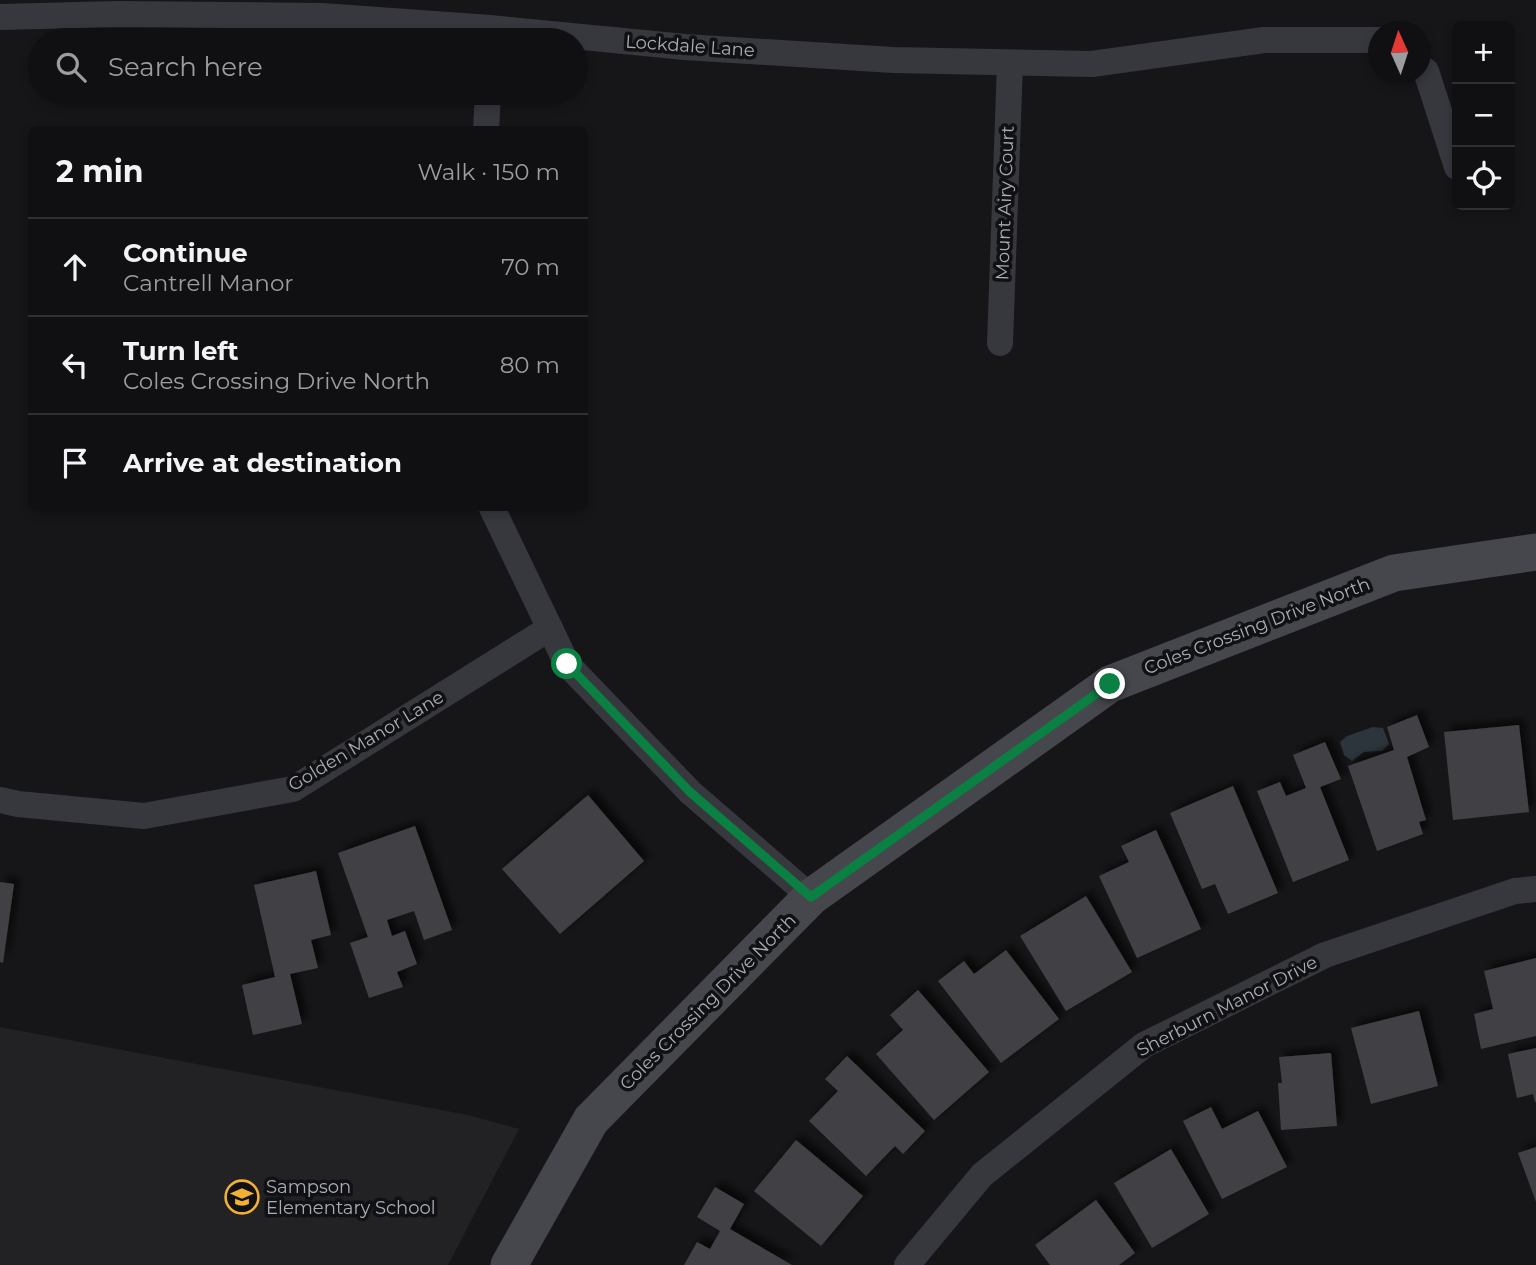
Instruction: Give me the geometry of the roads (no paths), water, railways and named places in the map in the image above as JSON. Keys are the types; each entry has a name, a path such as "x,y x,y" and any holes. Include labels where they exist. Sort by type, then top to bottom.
{"street":[{"name":"Lockdale Lane","path":"0,17 117,14 322,16 434,28"},
{"name":"Lockdale Lane","path":"588,41 893,60 1092,64 1264,40 1368,40"},
{"name":"Mount Airy Court","path":"1000,343 1010,62"},
{"path":"1430,84 1452,152"},
{"path":"486,126 487,105"},
{"path":"493,511 567,664 690,792 811,897"},
{"name":"Coles Crossing Drive North","path":"509,1265 591,1120 811,897 1110,684 1394,573 1536,552"},
{"name":"Golden Manor Lane","path":"0,800 145,816 293,789 550,628"},
{"name":"Sherburn Manor Drive","path":"907,1265 982,1175 1144,1045 1325,955 1516,891 1536,889"}],"place":[{"name":"Sampson Elementary School","path":"242,1197"}]}
